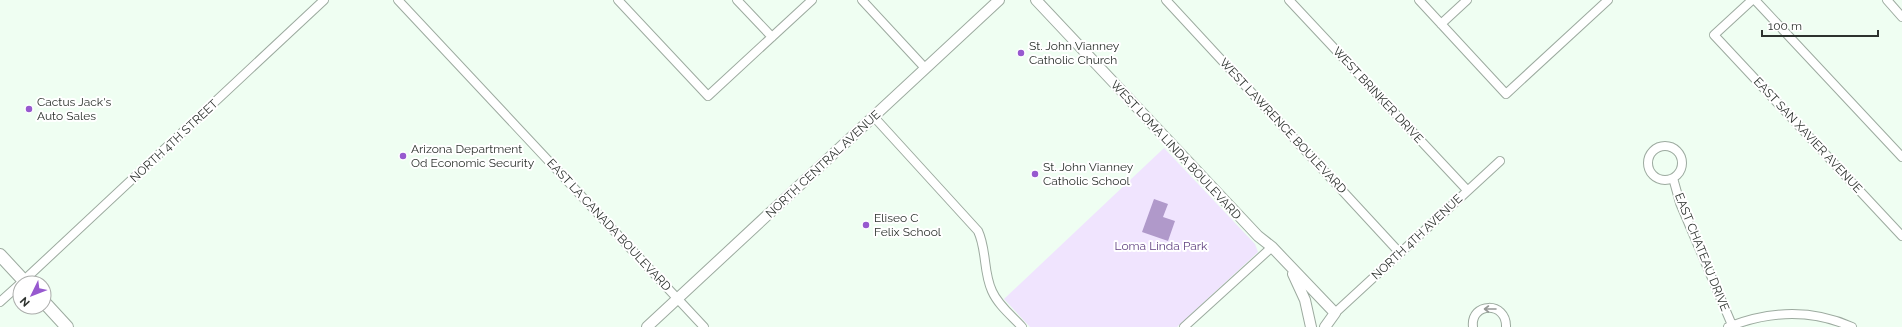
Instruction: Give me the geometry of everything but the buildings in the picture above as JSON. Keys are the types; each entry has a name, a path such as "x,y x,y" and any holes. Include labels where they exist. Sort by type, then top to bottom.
{"main road":[{"path":"0,255 16,275"},
{"path":"52,311 67,327"}],"street":[{"name":"NORTH 4TH STREET","path":"32,275 324,0"},
{"name":"EAST LA CANADA BOULEVARD","path":"398,0 704,327"},
{"path":"618,0 708,96 812,0"},
{"path":"737,0 772,37"},
{"path":"862,0 926,68"},
{"name":"NORTH CENTRAL AVENUE","path":"647,327 999,0"},
{"name":"WEST LOMA LINDA BOULEVARD","path":"1036,0 1253,231 1272,246 1335,313"},
{"name":"WEST LAWRENCE BOULEVARD","path":"1166,0 1399,252"},
{"name":"WEST BRINKER DRIVE","path":"1289,0 1468,190"},
{"path":"1419,0 1506,94 1608,0"},
{"path":"1441,24 1467,0"},
{"name":"EAST SAN XAVIER AVENUE","path":"1752,0 1714,35 1902,236"},
{"path":"1755,0 1902,157"},
{"path":"1887,0 1902,17"},
{"path":"874,117 978,231 983,242 988,279 992,292 1022,327"},
{"name":"EAST CHATEAU DRIVE","path":"1667,145 1672,146 1680,154 1682,159 1681,170 1673,178 1668,180 1657,178 1650,170 1648,160 1650,155 1657,147 1667,145"},
{"name":"NORTH 4TH AVENUE","path":"1335,313 1399,252 1500,161"},
{"name":"EAST CHATEAU DRIVE","path":"1673,178 1680,203 1730,326"},
{"path":"1184,327 1272,246"},
{"name":"WEST LOMA LINDA BOULEVARD","path":"1286,262 1305,300 1311,327"},
{"name":"NORTH 4TH STREET","path":"0,302 12,292"},
{"path":"1473,327 1476,314 1485,308 1490,308 1500,311 1504,315 1506,327"},
{"path":"1325,327 1335,313"},
{"path":"1730,326 1754,318 1787,313 1815,316 1852,327"}],"green space":[{"name":"Loma Linda Park","path":"1164,148 1255,244 1258,252 1177,327 1030,327 1004,299"}],"shaded area":[{"path":"1154,199 1168,204 1163,217 1175,221 1168,241 1142,232"}],"place":[{"name":"St. John Vianney Catholic Church","path":"1021,53"},
{"name":"Cactus Jack's Auto Sales","path":"29,109"},
{"name":"Arizona Department Od Economic Security","path":"403,156"},
{"name":"St. John Vianney Catholic School","path":"1035,174"},
{"name":"Eliseo C Felix School","path":"866,225"}]}
